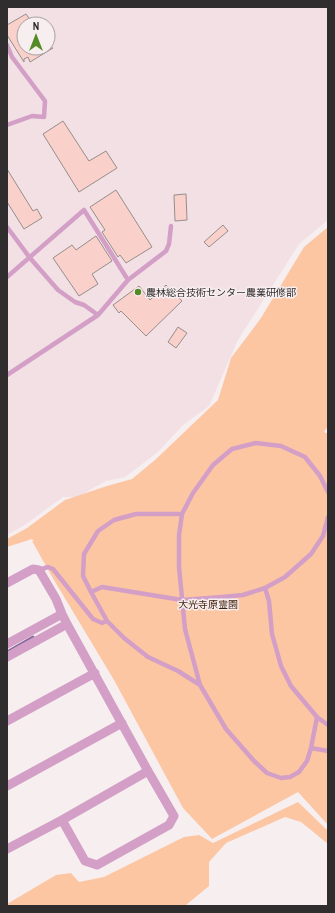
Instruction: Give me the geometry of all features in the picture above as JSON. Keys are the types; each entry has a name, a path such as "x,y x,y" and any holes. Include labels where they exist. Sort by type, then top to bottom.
{"street":[{"path":"7,583 33,569 39,570 56,599 67,624 174,816 169,825 97,865 85,861 62,820"},
{"path":"7,644 62,614"},
{"path":"7,657 67,624"},
{"path":"7,721 95,672"},
{"path":"7,786 122,723"},
{"path":"7,849 62,820 148,770"}],"lane":[{"path":"7,45 12,57 45,101 45,106 44,117 32,116 7,125"},
{"path":"7,277 84,210 128,280"},
{"path":"7,375 98,315 128,280 166,251 169,244 171,226"},
{"path":"7,227 30,258 58,290 98,315"},
{"path":"317,717 307,761 299,772 290,777 281,778 267,773 254,761 226,729 200,685 185,629 179,567 179,535 182,514 193,493 213,466 232,450 256,443 281,446 305,457 320,476 328,492"},
{"path":"182,514 136,514 114,520 98,531 84,554 83,576 107,620 124,638 148,656 178,671 200,685"},
{"path":"91,592 102,587 182,600 222,598 243,595 265,588 286,577 311,554 323,536 328,517"},
{"path":"39,570 48,567 54,569 93,619 102,623 107,620"},
{"path":"265,588 270,601 272,634 281,666 291,686 317,717 328,725"},
{"path":"311,748 328,751"}],"shaded area":[{"name":"農林総合技術センター農業研修部","path":"7,7 328,7 328,220 299,244 238,340 209,406 183,425 158,452 125,477 106,481 79,497 63,497 26,524 7,535"}],"green space":[{"name":"大光寺原霊園","path":"328,227 328,426 324,432 328,434 328,825 298,792 212,839 183,808 114,680 51,575 32,541 34,541 32,539 7,547 7,539 27,528 65,500 132,479 155,460 218,400 231,358 261,318 304,247"},
{"path":"298,802 328,831 328,844 301,822 285,817 226,843 209,862 209,886 186,905 7,906 7,904 56,875 71,873 79,882 104,877 184,837 199,835 213,843"}],"building":[{"path":"16,20 16,49 7,35 7,25"},
{"path":"20,56 40,56 30,62 28,57 24,59 24,62"},
{"path":"63,121 89,161 106,151 117,168 79,192 43,134"},
{"path":"7,169 33,211 37,209 42,218 24,229 7,202"},
{"path":"116,190 152,247 126,263 120,255 118,257 102,232 105,230 90,207"},
{"path":"186,194 187,220 175,221 174,195"},
{"path":"223,225 228,231 209,247 204,242"},
{"path":"96,236 112,261 92,274 98,284 79,296 53,258 72,245 76,250"},
{"path":"166,285 182,301 146,336 121,311 119,313 113,305 139,286 150,300"},
{"path":"178,327 187,333 176,348 168,342"}],"waterway":[{"path":"7,652 33,637"}],"place":[{"name":"農林総合技術センター農業研修部","path":"138,292"}]}
